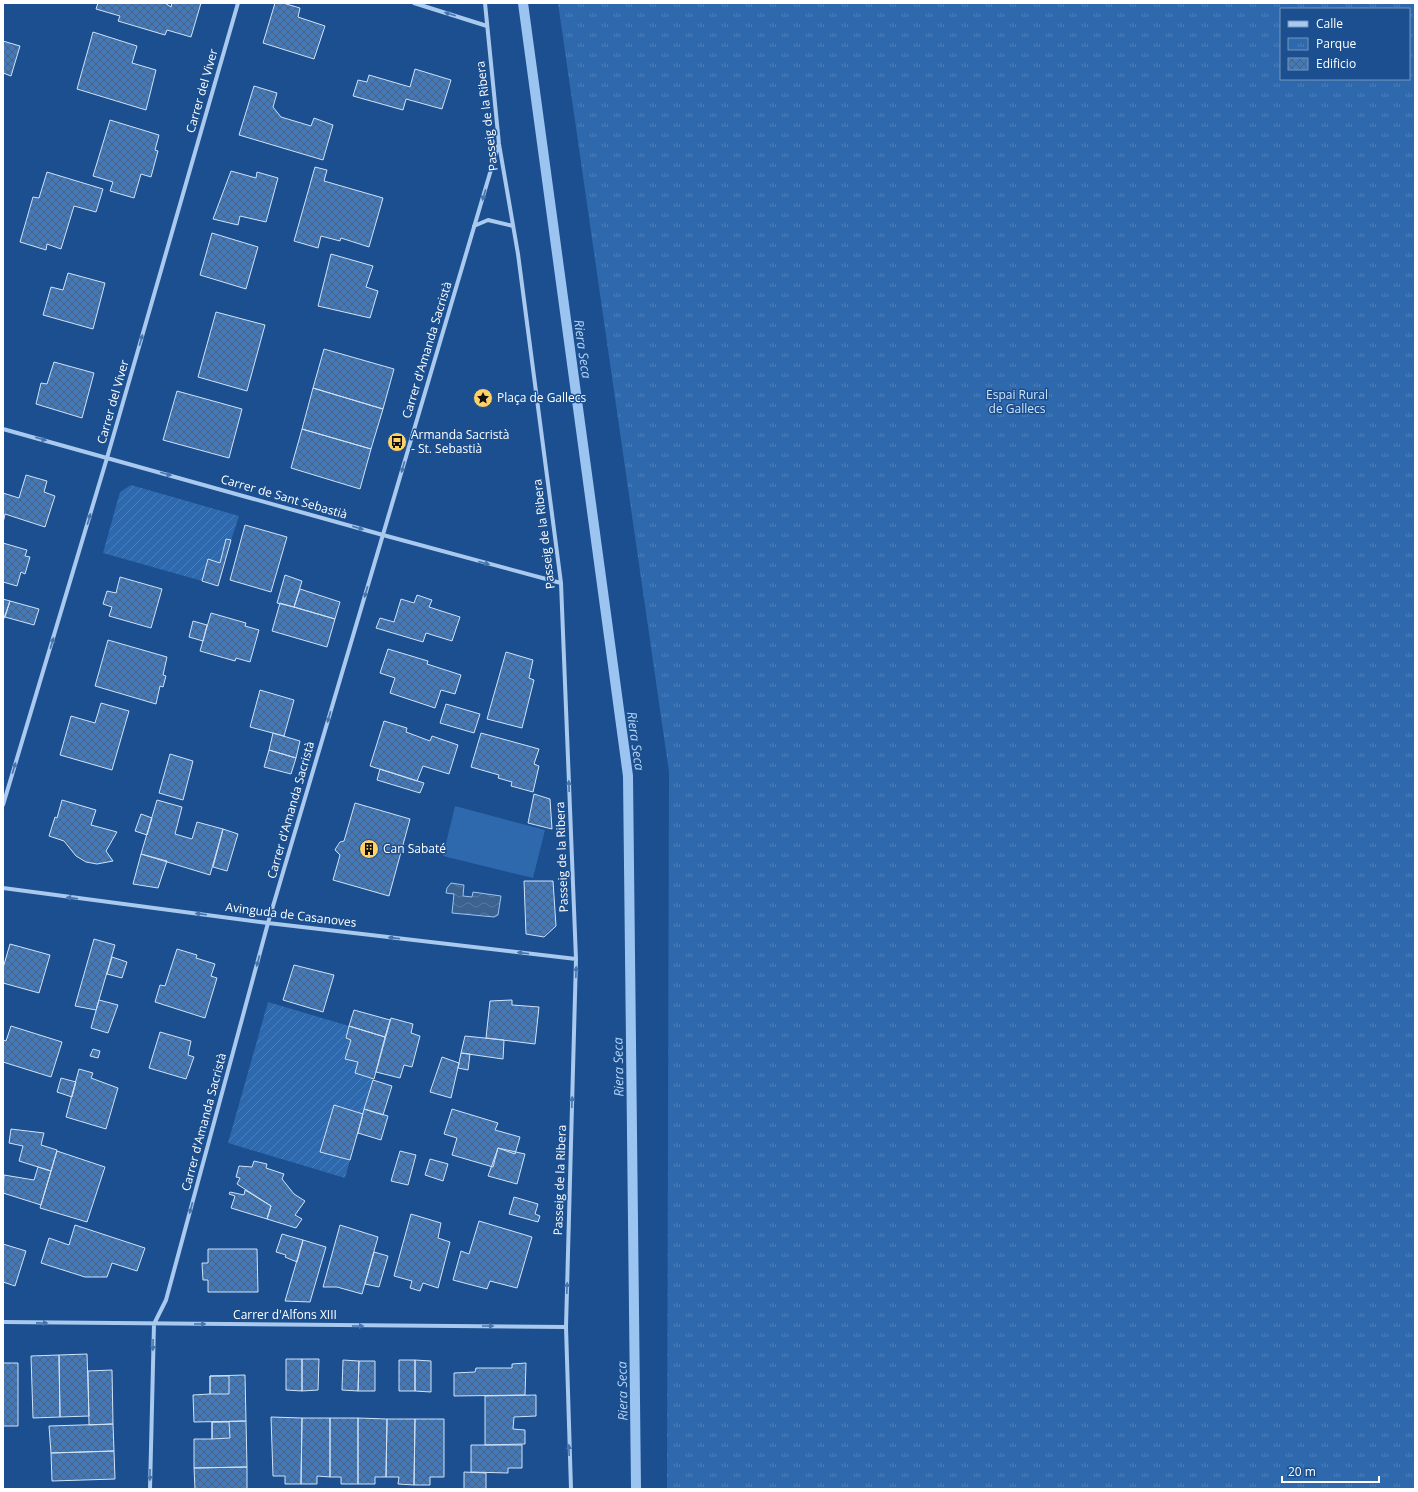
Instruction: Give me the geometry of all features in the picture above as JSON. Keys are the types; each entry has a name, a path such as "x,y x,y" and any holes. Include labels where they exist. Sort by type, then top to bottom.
{"street":[{"name":"Carrer del Viver","path":"3,805 107,458 238,3"},
{"path":"414,3 487,26"},
{"name":"Passeig de la Ribera","path":"484,3 499,144 513,226 560,583 576,959 566,1327 571,1489"},
{"name":"Carrer d'Amanda Sacristà","path":"150,1489 154,1324 166,1300 268,923 499,144"},
{"path":"474,226 488,220 513,226"},
{"name":"Carrer de Sant Sebastià","path":"3,428 383,535 560,583"},
{"name":"Avinguda de Casanoves","path":"3,888 268,923 576,959"},
{"name":"Carrer d'Alfons XIII","path":"3,1322 566,1327"}],"green space":[{"name":"Espai Rural de Gallecs","path":"558,3 1415,3 1415,1489 667,1489 669,772"},
{"path":"131,485 239,516 231,540 226,539 220,563 208,559 202,581 103,553 120,492"},
{"path":"455,806 545,830 533,878 443,856"},
{"path":"268,1002 349,1026 346,1038 351,1040 345,1059 358,1062 356,1073 374,1079 363,1114 334,1105 321,1152 350,1160 345,1178 228,1143"}],"water":[{"path":"451,883 464,885 463,896 472,897 473,892 501,896 498,915 494,917 452,913 454,894 446,893 447,888"}],"building":[{"path":"98,3 165,3 171,7 172,3 201,3 191,37 167,30 165,35 118,21 120,16 96,9"},
{"path":"275,3 283,3 300,8 298,17 325,26 314,59 263,43"},
{"path":"93,32 137,46 132,63 156,70 146,110 77,89"},
{"path":"3,41 20,46 11,76 3,73"},
{"path":"415,69 451,80 442,109 406,99 403,110 353,96 358,80 367,82 369,75 410,87"},
{"path":"254,86 277,93 273,107 281,117 311,126 314,118 333,125 323,160 239,135"},
{"path":"110,120 159,135 155,150 158,151 151,177 141,174 134,198 110,191 113,182 93,176"},
{"path":"315,167 327,170 324,181 383,198 369,247 341,238 340,241 321,236 318,248 294,241"},
{"path":"231,171 256,178 257,172 278,178 266,222 240,216 238,225 213,219"},
{"path":"47,172 103,189 96,212 74,206 61,249 47,244 46,250 20,242 33,197 39,198"},
{"path":"212,233 258,247 246,289 200,275"},
{"path":"331,254 373,266 366,287 378,291 370,318 318,306"},
{"path":"68,273 105,283 93,329 43,315 51,287 63,290"},
{"path":"216,312 265,325 247,391 198,377"},
{"path":"324,349 394,369 383,409 313,388"},
{"path":"54,362 94,373 82,418 36,404 41,383 47,384"},
{"path":"313,388 383,409 371,449 302,429"},
{"path":"177,391 242,409 229,458 163,440"},
{"path":"302,429 371,449 360,489 291,468"},
{"path":"26,475 47,481 44,492 55,496 45,527 5,514 3,523 3,493 19,498"},
{"path":"245,525 287,537 271,592 230,580"},
{"path":"226,539 231,540 218,586 202,581 208,559 220,563"},
{"path":"3,543 27,550 25,556 30,557 25,574 21,572 17,586 3,582"},
{"path":"285,575 302,581 294,607 277,603"},
{"path":"120,577 162,589 151,628 109,616 112,607 103,604 107,591 116,593"},
{"path":"300,589 340,602 335,619 294,607"},
{"path":"417,595 432,600 429,607 460,617 452,641 426,633 423,642 376,628 380,618 394,622 401,599 414,603"},
{"path":"3,599 10,601 3,621"},
{"path":"10,601 39,609 34,625 5,617"},
{"path":"280,603 335,619 327,647 272,631"},
{"path":"211,613 246,623 245,626 259,630 250,662 236,658 235,661 200,651"},
{"path":"193,621 207,625 203,641 189,637"},
{"path":"108,640 167,657 163,675 166,676 163,687 160,686 156,704 95,686"},
{"path":"388,649 428,661 427,664 461,675 455,694 441,690 435,708 390,693 395,678 380,673"},
{"path":"506,652 533,660 529,678 534,680 522,728 487,719"},
{"path":"260,690 294,700 284,736 250,727"},
{"path":"101,703 129,711 112,770 60,755 71,716 95,723"},
{"path":"446,704 480,714 474,733 440,723"},
{"path":"384,721 407,728 406,732 430,741 432,736 458,745 449,774 423,766 417,781 370,766"},
{"path":"273,733 300,741 296,758 269,750"},
{"path":"481,733 539,749 534,764 539,766 533,792 511,786 512,782 498,778 499,775 471,767"},
{"path":"269,750 296,758 291,774 264,767"},
{"path":"170,754 193,761 183,800 159,793"},
{"path":"380,769 424,783 420,793 377,780"},
{"path":"534,794 550,799 552,829 528,823"},
{"path":"62,800 96,810 91,825 117,832 106,851 113,861 97,864 86,862 76,856 64,841 49,836 55,817 57,818"},
{"path":"157,800 182,807 175,834 192,839 197,822 223,829 210,875 141,854"},
{"name":"Can Sabaté","path":"355,803 410,819 389,896 333,880 340,855 335,850 340,842 344,841"},
{"path":"141,814 152,818 147,835 135,831"},
{"path":"223,829 238,834 227,871 213,867"},
{"path":"141,854 167,861 158,888 133,884"},
{"path":"524,881 553,881 556,926 544,937 526,934"},
{"path":"94,939 115,945 96,1010 75,1006"},
{"path":"10,944 50,955 39,993 3,983 3,968"},
{"path":"177,949 197,955 196,958 215,964 211,976 217,978 205,1018 155,1002 160,985 165,986"},
{"path":"112,957 127,962 122,978 107,974"},
{"path":"294,965 334,975 323,1012 283,1000"},
{"path":"99,1000 118,1005 108,1033 91,1028"},
{"path":"512,1000 512,1005 539,1007 535,1044 486,1038 490,1001"},
{"path":"354,1010 390,1020 385,1037 349,1026"},
{"path":"391,1018 413,1024 411,1033 420,1036 412,1067 404,1065 400,1078 376,1072"},
{"path":"11,1026 62,1042 51,1077 3,1062 3,1040 6,1041"},
{"path":"349,1026 385,1037 374,1079 355,1073 358,1062 345,1059 351,1040 346,1038"},
{"path":"160,1032 191,1041 188,1055 194,1057 186,1079 149,1068"},
{"path":"465,1036 504,1040 503,1059 461,1053"},
{"path":"93,1049 100,1051 98,1058 90,1056"},
{"path":"461,1053 470,1054 468,1070 458,1068"},
{"path":"442,1057 459,1063 451,1098 430,1092"},
{"path":"79,1069 93,1073 91,1078 118,1088 106,1129 66,1117"},
{"path":"61,1078 76,1082 72,1097 57,1092"},
{"path":"373,1080 392,1086 383,1115 364,1109"},
{"path":"334,1105 363,1114 350,1160 320,1152"},
{"path":"364,1109 388,1116 381,1140 358,1133"},
{"path":"452,1109 498,1123 495,1130 520,1137 515,1154 498,1148 493,1167 452,1155 457,1138 444,1134"},
{"path":"11,1129 44,1133 41,1145 57,1150 51,1171 19,1161 23,1146 9,1143"},
{"path":"498,1148 525,1154 517,1184 488,1176"},
{"path":"57,1151 105,1167 87,1222 40,1208"},
{"path":"400,1151 416,1155 408,1185 391,1181"},
{"path":"430,1159 448,1164 443,1181 425,1175"},
{"path":"254,1161 267,1164 266,1168 284,1174 282,1179 294,1194 305,1201 295,1215 302,1219 296,1228 267,1219 271,1206 237,1184 240,1178 236,1177 239,1166 252,1167"},
{"path":"38,1167 51,1171 41,1205 3,1193 4,1175 34,1180"},
{"path":"245,1190 271,1206 267,1219 231,1208 235,1196 229,1194 230,1192 244,1195"},
{"path":"514,1197 538,1204 535,1214 540,1216 538,1222 509,1214"},
{"path":"411,1214 441,1223 438,1238 450,1242 438,1288 423,1283 420,1291 410,1288 412,1281 394,1276"},
{"path":"479,1221 532,1237 517,1288 490,1281 487,1289 453,1280 461,1251 469,1254"},
{"path":"75,1225 145,1248 137,1271 112,1263 107,1277 85,1277 41,1263 49,1238 69,1245"},
{"path":"340,1225 378,1237 362,1294 337,1287 323,1287"},
{"path":"282,1234 303,1240 297,1262 285,1257 286,1255 276,1252"},
{"path":"303,1240 326,1247 310,1302 285,1301"},
{"path":"3,1244 26,1251 15,1286 3,1282"},
{"path":"208,1249 257,1249 258,1292 208,1292 208,1280 203,1280 202,1263 208,1263"},
{"path":"374,1252 388,1256 379,1287 365,1284"},
{"path":"87,1354 89,1416 60,1417 59,1355"},
{"path":"59,1355 60,1417 33,1418 31,1356"},
{"path":"286,1359 302,1359 302,1391 286,1390"},
{"path":"302,1359 319,1359 318,1390 302,1391"},
{"path":"343,1360 359,1361 358,1391 342,1390"},
{"path":"399,1360 415,1360 415,1391 399,1391"},
{"path":"415,1360 431,1361 431,1392 415,1391"},
{"path":"359,1361 375,1361 375,1391 358,1391"},
{"path":"3,1363 18,1363 18,1426 3,1426"},
{"path":"526,1363 525,1395 454,1396 454,1373 475,1372 476,1368 512,1368 512,1364"},
{"path":"112,1370 113,1424 89,1425 88,1371"},
{"path":"245,1375 246,1421 194,1422 193,1395 210,1394 210,1376"},
{"path":"210,1376 229,1376 229,1394 210,1394"},
{"path":"536,1395 536,1416 514,1417 513,1429 525,1430 525,1444 485,1445 485,1396"},
{"path":"271,1417 302,1418 301,1484 285,1484 285,1476 273,1476"},
{"path":"302,1418 330,1418 330,1477 317,1476 317,1484 301,1484"},
{"path":"330,1418 358,1418 358,1484 341,1484 341,1477 330,1477"},
{"path":"358,1418 387,1419 386,1477 375,1477 375,1484 358,1484"},
{"path":"387,1419 415,1419 414,1485 398,1484 399,1477 386,1477"},
{"path":"415,1419 444,1419 444,1477 430,1477 430,1485 414,1485"},
{"path":"246,1421 247,1467 194,1468 194,1439 212,1439 212,1422"},
{"path":"212,1422 229,1422 230,1438 212,1439"},
{"path":"113,1424 114,1451 51,1453 49,1426"},
{"path":"471,1445 522,1445 522,1468 508,1468 508,1473 471,1472"},
{"path":"114,1451 115,1479 52,1481 51,1453"},
{"path":"247,1467 247,1489 195,1489 194,1468"},
{"path":"464,1472 486,1473 486,1489 464,1489"}],"waterway":[{"name":"Riera Seca","path":"523,3 628,776 636,1489"}],"place":[{"name":"Plaça de Gallecs","path":"483,398"},
{"name":"Armanda Sacristà - St. Sebastià","path":"397,442"},
{"name":"Can Sabaté","path":"369,849"}]}
